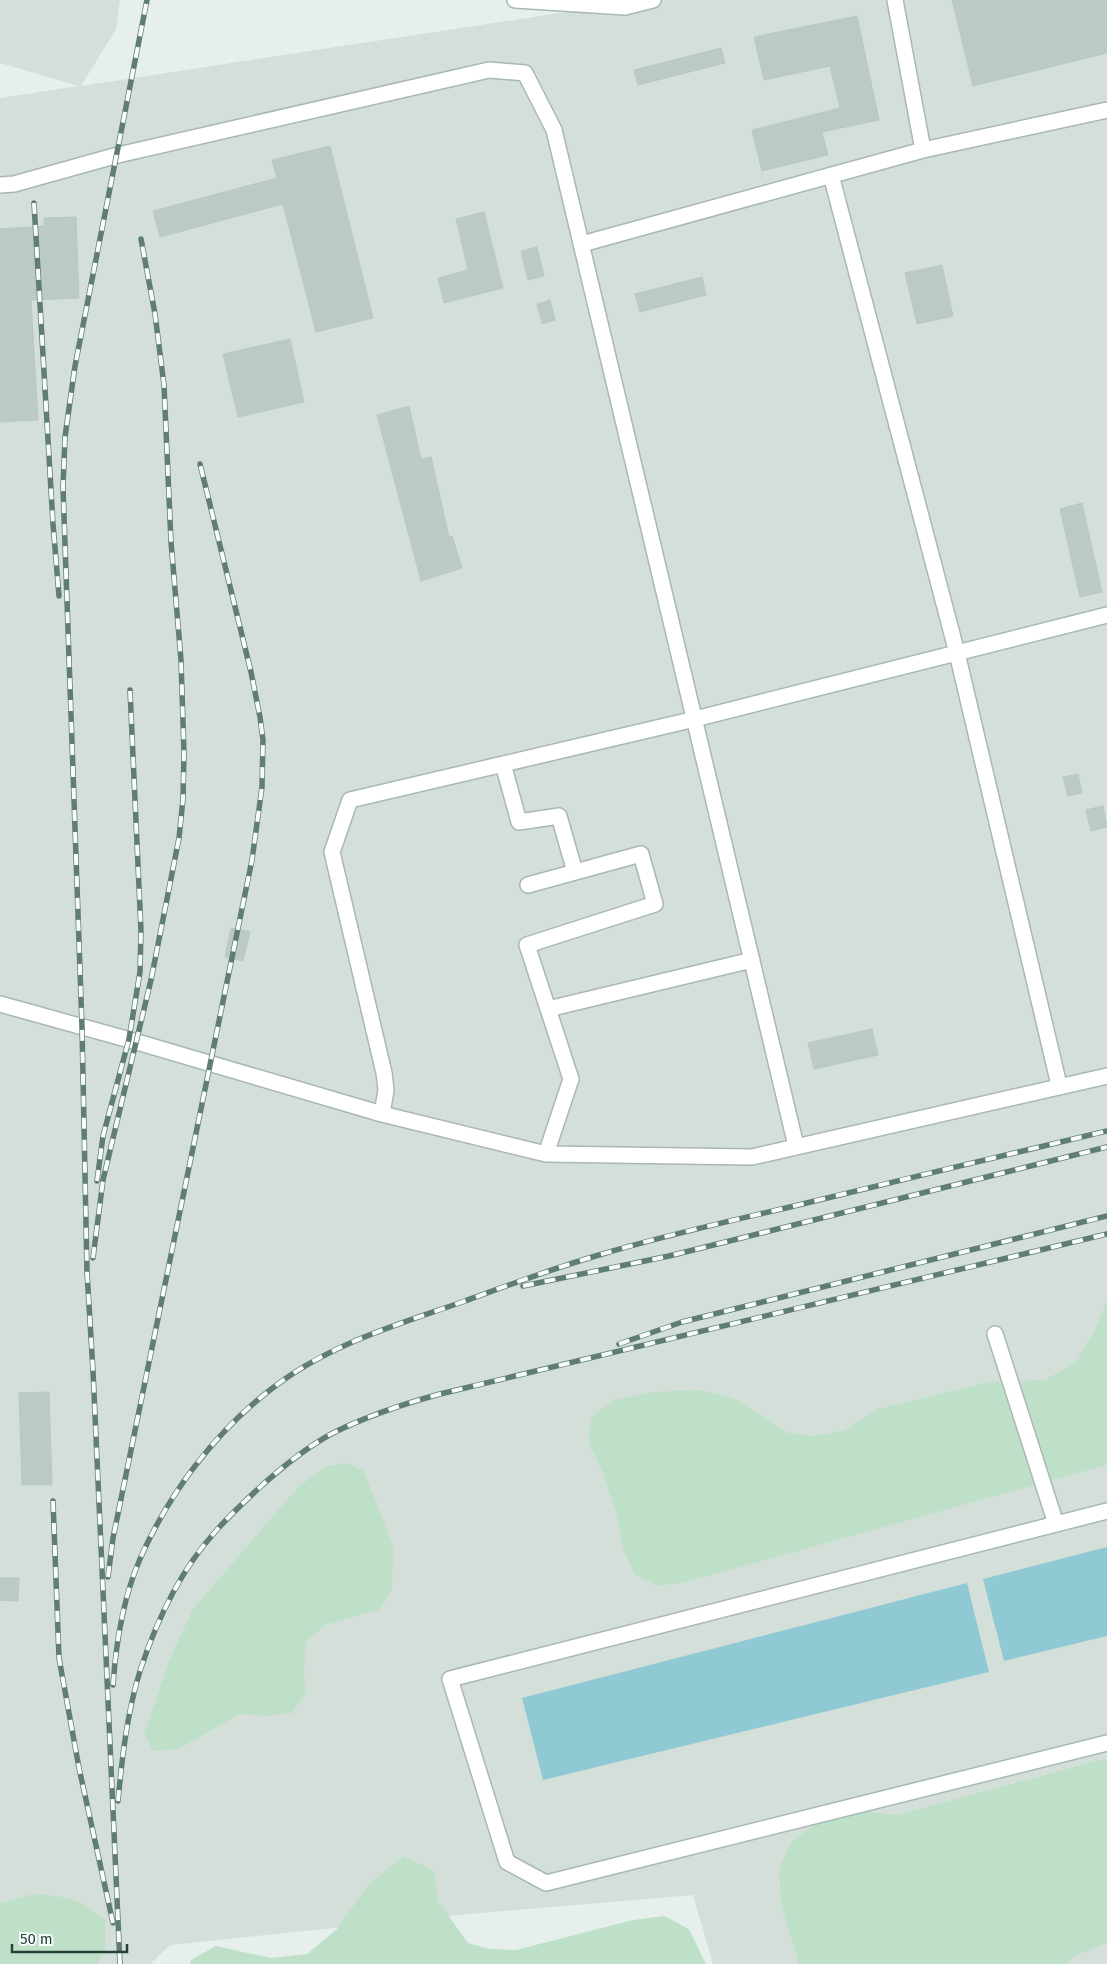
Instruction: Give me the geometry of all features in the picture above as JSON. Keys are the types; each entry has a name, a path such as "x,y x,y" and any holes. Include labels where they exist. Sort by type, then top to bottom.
{"lane":[{"path":"515,0 625,6 653,0"},
{"path":"895,0 924,150"},
{"path":"0,185 14,184 118,155 470,74 489,70 525,74 554,130 796,1146"},
{"path":"582,244 924,150 1107,110"},
{"path":"831,175 957,653 1059,1085"},
{"path":"382,1114 386,1090 384,1073 332,852 350,800 695,719 1107,615"},
{"path":"503,764 519,822 559,816 575,872"},
{"path":"528,885 642,854 655,904 527,945 571,1079 546,1154"},
{"path":"548,1009 752,960"},
{"path":"0,1004 146,1044 382,1114 546,1154 752,1157 1059,1085 1107,1076"},
{"path":"995,1334 1056,1524"},
{"path":"1107,1511 450,1678 507,1862 546,1883 1107,1743"}],"shaded area":[{"path":"0,0 120,0 116,29 81,86 645,0 1107,0 1107,1964 713,1964 693,1895 458,1915 170,1945 150,1964 0,1964 0,98 79,86 0,63"}],"green space":[{"path":"1107,1300 1107,1465 686,1582 658,1586 635,1574 623,1550 617,1515 602,1471 589,1443 591,1417 614,1400 652,1392 698,1390 740,1401 788,1433 813,1436 845,1430 878,1409 989,1382 1045,1380 1077,1361 1095,1330"},
{"path":"347,1463 364,1471 393,1546 392,1589 380,1609 325,1625 306,1642 304,1670 306,1693 292,1713 266,1716 240,1714 178,1749 153,1751 144,1734 169,1661 193,1609 299,1486 328,1466"},
{"path":"1107,1758 1107,1943 1072,1957 1067,1964 799,1964 781,1904 779,1869 791,1842 820,1821 857,1811 897,1815"},
{"path":"404,1856 434,1871 438,1901 468,1943 489,1949 516,1950 633,1920 664,1916 689,1929 706,1964 190,1964 191,1960 216,1946 271,1958 307,1954 337,1929 368,1885"},
{"path":"33,1894 63,1897 72,1900 87,1907 105,1920 105,1948 97,1964 0,1964 0,1903"}],"water":[{"path":"1107,1547 1107,1636 1004,1661 983,1579"},
{"path":"967,1583 989,1672 543,1780 522,1698"}],"building":[{"path":"952,0 1107,0 1107,53 973,86"},
{"path":"857,16 879,120 822,132 828,155 762,171 752,130 840,108 830,66 764,80 754,37"},
{"path":"721,48 725,63 638,85 634,70"},
{"path":"330,146 373,318 316,332 283,204 160,237 153,211 277,178 272,160"},
{"path":"484,212 503,288 444,303 438,278 468,270 456,219"},
{"path":"76,217 79,298 31,300 38,420 0,422 0,229 44,226 44,218"},
{"path":"537,247 544,276 528,280 521,251"},
{"path":"942,265 953,316 917,324 905,273"},
{"path":"702,277 706,295 640,312 635,294"},
{"path":"550,300 555,320 542,324 537,304"},
{"path":"290,339 304,402 238,417 223,354"},
{"path":"409,406 421,459 431,457 449,537 452,536 462,568 421,581 377,415"},
{"path":"1082,503 1102,592 1080,597 1060,509"},
{"path":"1078,774 1082,793 1068,796 1063,777"},
{"path":"1103,806 1107,827 1091,831 1086,810"},
{"path":"231,928 250,932 243,961 225,957"},
{"path":"872,1029 878,1055 814,1069 808,1043"},
{"path":"49,1392 52,1485 22,1485 19,1393"},
{"path":"0,1578 19,1578 18,1601 0,1600"}],"railway":[{"path":"120,1964 87,1272 82,1027 63,487 65,437 75,366 147,0"},
{"path":"34,203 59,596"},
{"path":"93,1258 103,1180 151,980 179,838 183,799 184,753 181,660 171,542 164,385 155,314 141,239"},
{"path":"108,1577 113,1538 252,860 262,787 263,740 260,717 251,672 200,464"},
{"path":"97,1181 103,1136 129,1039 140,972 141,931 130,690"},
{"path":"113,1685 118,1637 129,1589 140,1559 164,1512 194,1467 230,1426 270,1390 315,1360 364,1337 548,1271 623,1248 1107,1131"},
{"path":"523,1286 669,1256 1107,1147"},
{"path":"619,1344 682,1322 1107,1216"},
{"path":"118,1801 121,1768 135,1687 154,1634 180,1580 202,1547 236,1510 284,1466 333,1433 399,1406 440,1394 1107,1234"},
{"path":"53,1501 59,1658 79,1768 113,1923"}]}
